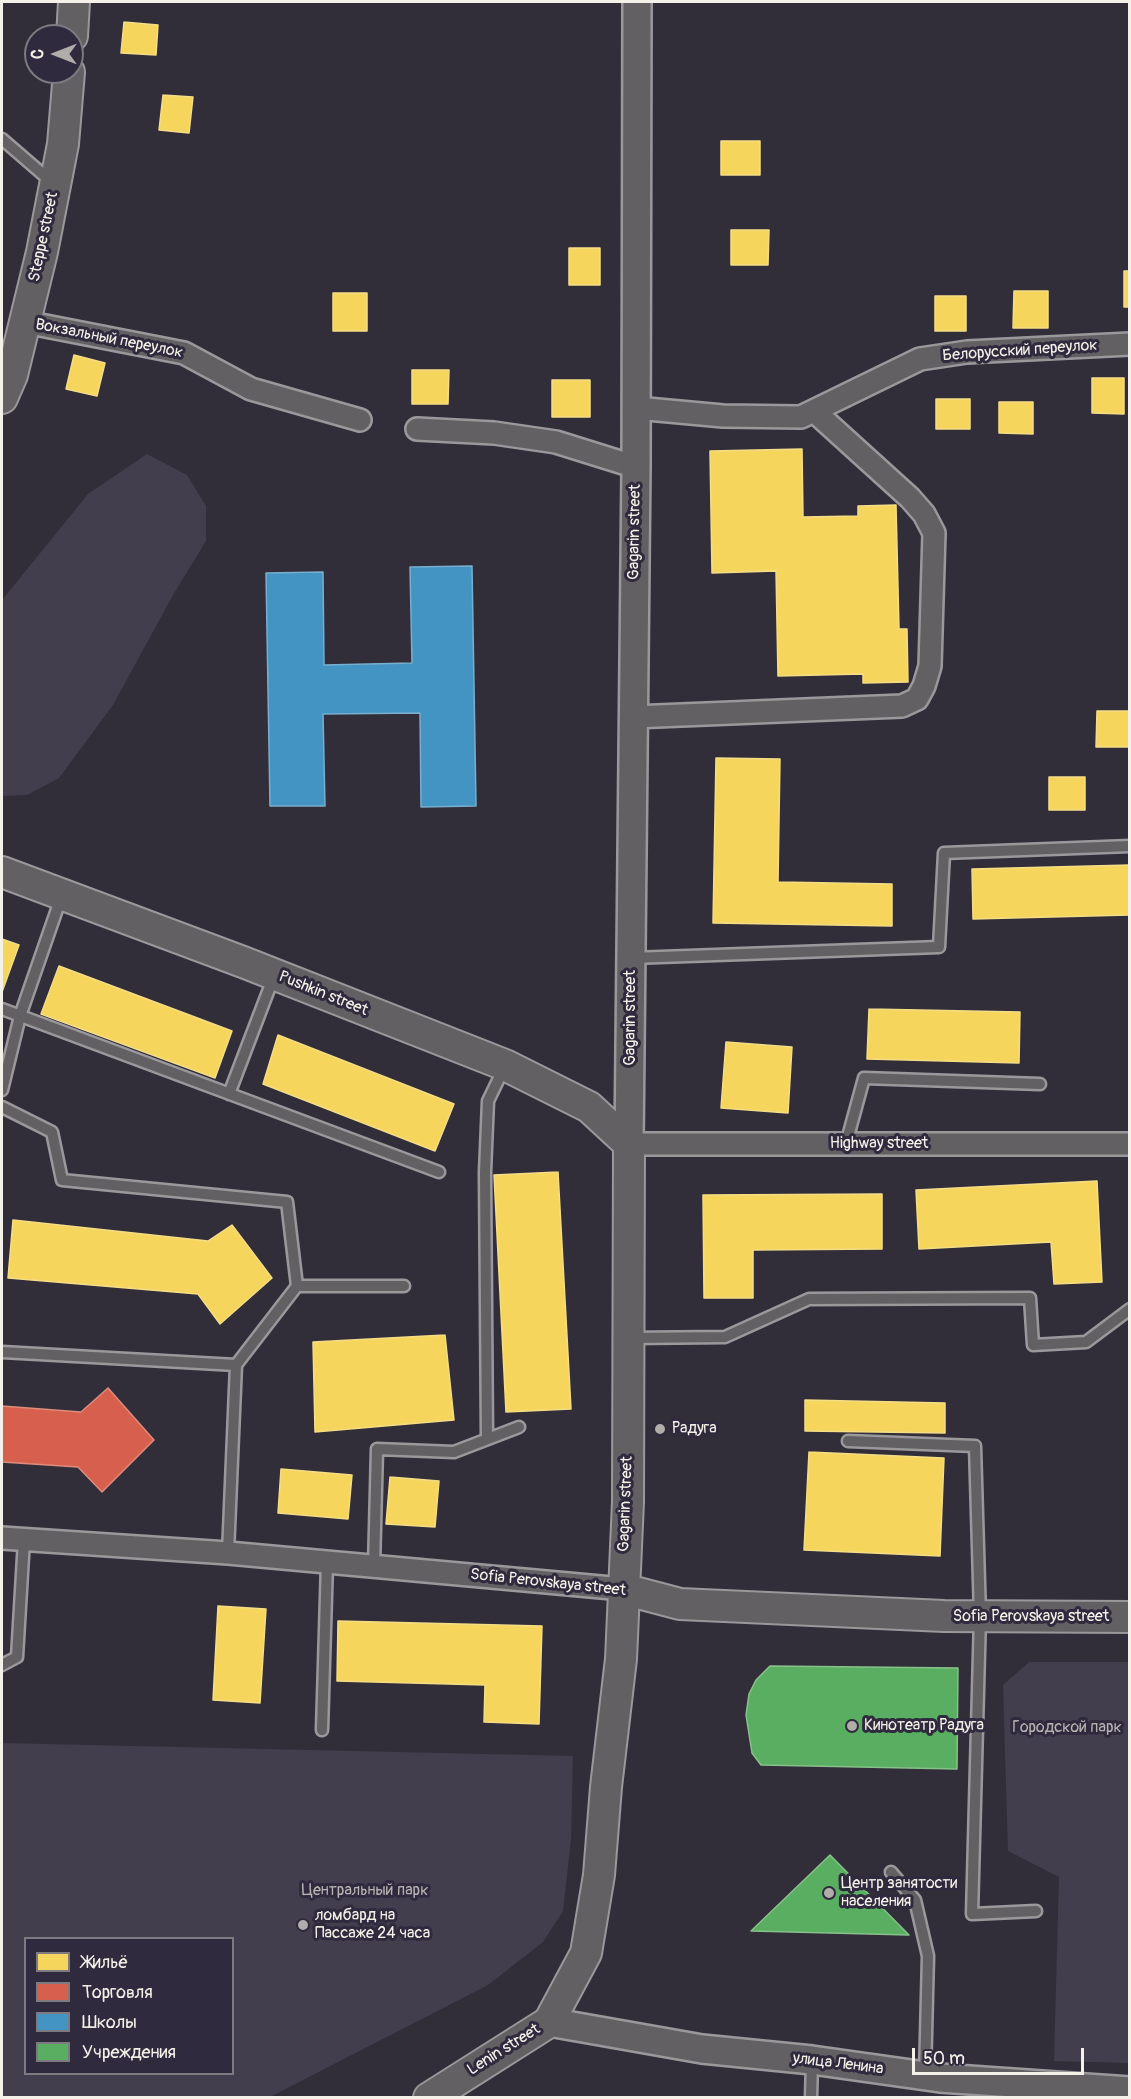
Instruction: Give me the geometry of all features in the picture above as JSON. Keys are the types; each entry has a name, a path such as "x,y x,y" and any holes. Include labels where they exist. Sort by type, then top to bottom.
{"main road":[{"path":"73,24 74,2"},
{"name":"Steppe street","path":"2,398 12,375 42,252 63,144 68,84"},
{"name":"Pushkin street","path":"2,872 274,974 505,1065 589,1107 630,1144"},
{"name":"Gagarin street","path":"549,2022 586,1953 598,1886 621,1659 628,1502 630,1144"},
{"name":"Sofia Perovskaya street","path":"623,1589 680,1604 980,1617 1130,1617"},
{"name":"Lenin street","path":"429,2097 549,2022"}],"street":[{"name":"Gagarin street","path":"630,1144 636,467 637,2"},
{"name":"Вокзальный переулок","path":"25,322 184,353 251,389 360,420"},
{"name":"Белорусский переулок","path":"636,408 723,416 801,417 920,359 967,352 1130,344"},
{"path":"633,717 902,706 917,699 930,666 934,533 924,514 910,498 813,411"},
{"path":"417,429 494,433 556,442 636,467"},
{"name":"Highway street","path":"630,1144 1130,1144"},
{"name":"Sofia Perovskaya street","path":"2,1538 228,1553 623,1589"},
{"name":"улица Ленина","path":"549,2022 702,2049 812,2060 925,2076 1122,2093"}],"lane":[{"path":"2,139 55,185"},
{"path":"631,958 939,947 944,853 1130,846"},
{"path":"2,1090 20,1016 62,894"},
{"path":"229,1094 274,974"},
{"path":"2,1009 439,1172"},
{"path":"487,1439 485,1172 488,1101 505,1065"},
{"path":"846,1144 864,1078 1040,1084"},
{"path":"2,1107 52,1132 62,1180 287,1202 297,1286 236,1365 228,1553"},
{"path":"297,1286 404,1286"},
{"path":"628,1338 725,1337 809,1299 1030,1298 1033,1345 1086,1342 1130,1309"},
{"path":"2,1352 236,1365"},
{"path":"374,1567 377,1449 454,1452 519,1427"},
{"path":"848,1441 975,1446 980,1617 972,1914 1036,1911"},
{"path":"2,1665 17,1657 24,1540"},
{"path":"322,1730 327,1563"},
{"path":"891,1872 915,1900 928,1956 925,2076"},
{"path":"810,2097 812,2060"}],"green space":[{"path":"147,454 187,475 206,506 206,541 173,595 113,705 59,778 27,795 2,796 2,600 88,494"},
{"name":"Городской парк","path":"1029,1662 1129,1662 1129,2063 1054,2061 1059,1877 1008,1851 1003,1685"},
{"name":"Центральный парк","path":"2,1743 573,1756 571,1840 563,1911 543,1942 488,1985 270,2097 2,2097"}],"building: Жильё":[{"path":"124,22 158,25 156,55 121,53"},
{"path":"163,95 193,97 189,133 159,130"},
{"path":"721,141 760,141 760,175 721,175"},
{"path":"731,230 769,230 768,265 731,265"},
{"path":"569,248 600,248 600,285 569,285"},
{"path":"1124,271 1130,271 1130,307 1124,307"},
{"path":"1014,291 1048,291 1048,328 1013,328"},
{"path":"333,293 367,293 367,331 333,331"},
{"path":"935,296 966,296 966,331 935,331"},
{"path":"74,355 105,363 97,396 66,389"},
{"path":"412,370 449,370 448,404 412,404"},
{"path":"1092,378 1124,378 1124,414 1092,413"},
{"path":"552,380 590,380 590,417 552,417"},
{"path":"936,399 970,399 970,429 936,429"},
{"path":"999,402 1033,402 1033,434 999,433"},
{"path":"802,449 803,517 858,516 858,506 896,505 899,629 907,629 908,682 863,683 863,674 778,676 776,571 712,573 710,451"},
{"path":"1097,711 1130,711 1130,747 1096,747"},
{"path":"716,758 780,759 778,882 892,884 892,926 713,923"},
{"path":"1049,777 1085,777 1085,810 1049,810"},
{"path":"1130,865 1130,915 973,919 972,869"},
{"path":"2,939 19,945 2,992"},
{"path":"59,966 232,1031 215,1078 41,1014"},
{"path":"869,1009 1020,1012 1019,1063 867,1059"},
{"path":"278,1035 454,1104 435,1151 263,1084"},
{"path":"726,1042 792,1047 788,1113 721,1108"},
{"path":"558,1172 571,1409 506,1412 494,1175"},
{"path":"1097,1181 1102,1282 1054,1284 1051,1242 919,1249 916,1190"},
{"path":"882,1194 882,1249 753,1250 753,1298 704,1298 703,1195"},
{"path":"13,1220 208,1241 232,1225 272,1278 220,1324 198,1294 8,1278"},
{"path":"445,1335 454,1420 315,1432 313,1342"},
{"path":"805,1400 945,1403 945,1433 805,1431"},
{"path":"809,1452 944,1458 940,1556 804,1550"},
{"path":"281,1469 352,1475 348,1519 278,1513"},
{"path":"390,1477 439,1481 435,1527 386,1524"},
{"path":"218,1606 266,1609 260,1703 213,1700"},
{"path":"338,1621 542,1626 539,1724 484,1722 485,1685 337,1681"}],"building: Торговля":[{"path":"108,1388 154,1440 102,1492 78,1467 2,1462 2,1406 81,1412"}],"building: Школы":[{"path":"472,566 476,806 421,807 420,713 323,714 325,806 270,806 266,573 323,572 324,665 412,663 410,567"}],"building: Учреждения":[{"name":"Кинотеатр Радуга","path":"770,1666 958,1668 957,1769 761,1765 752,1753 746,1715 749,1694 756,1680"},
{"name":"Центр занятости населения","path":"830,1855 909,1935 751,1931"}],"place":[{"name":"Радуга","path":"660,1429"},
{"name":"Кинотеатр Радуга","path":"852,1726"},
{"name":"Центр занятости населения","path":"829,1893"},
{"name":"ломбард на Пассаже 24 часа","path":"303,1925"}]}
